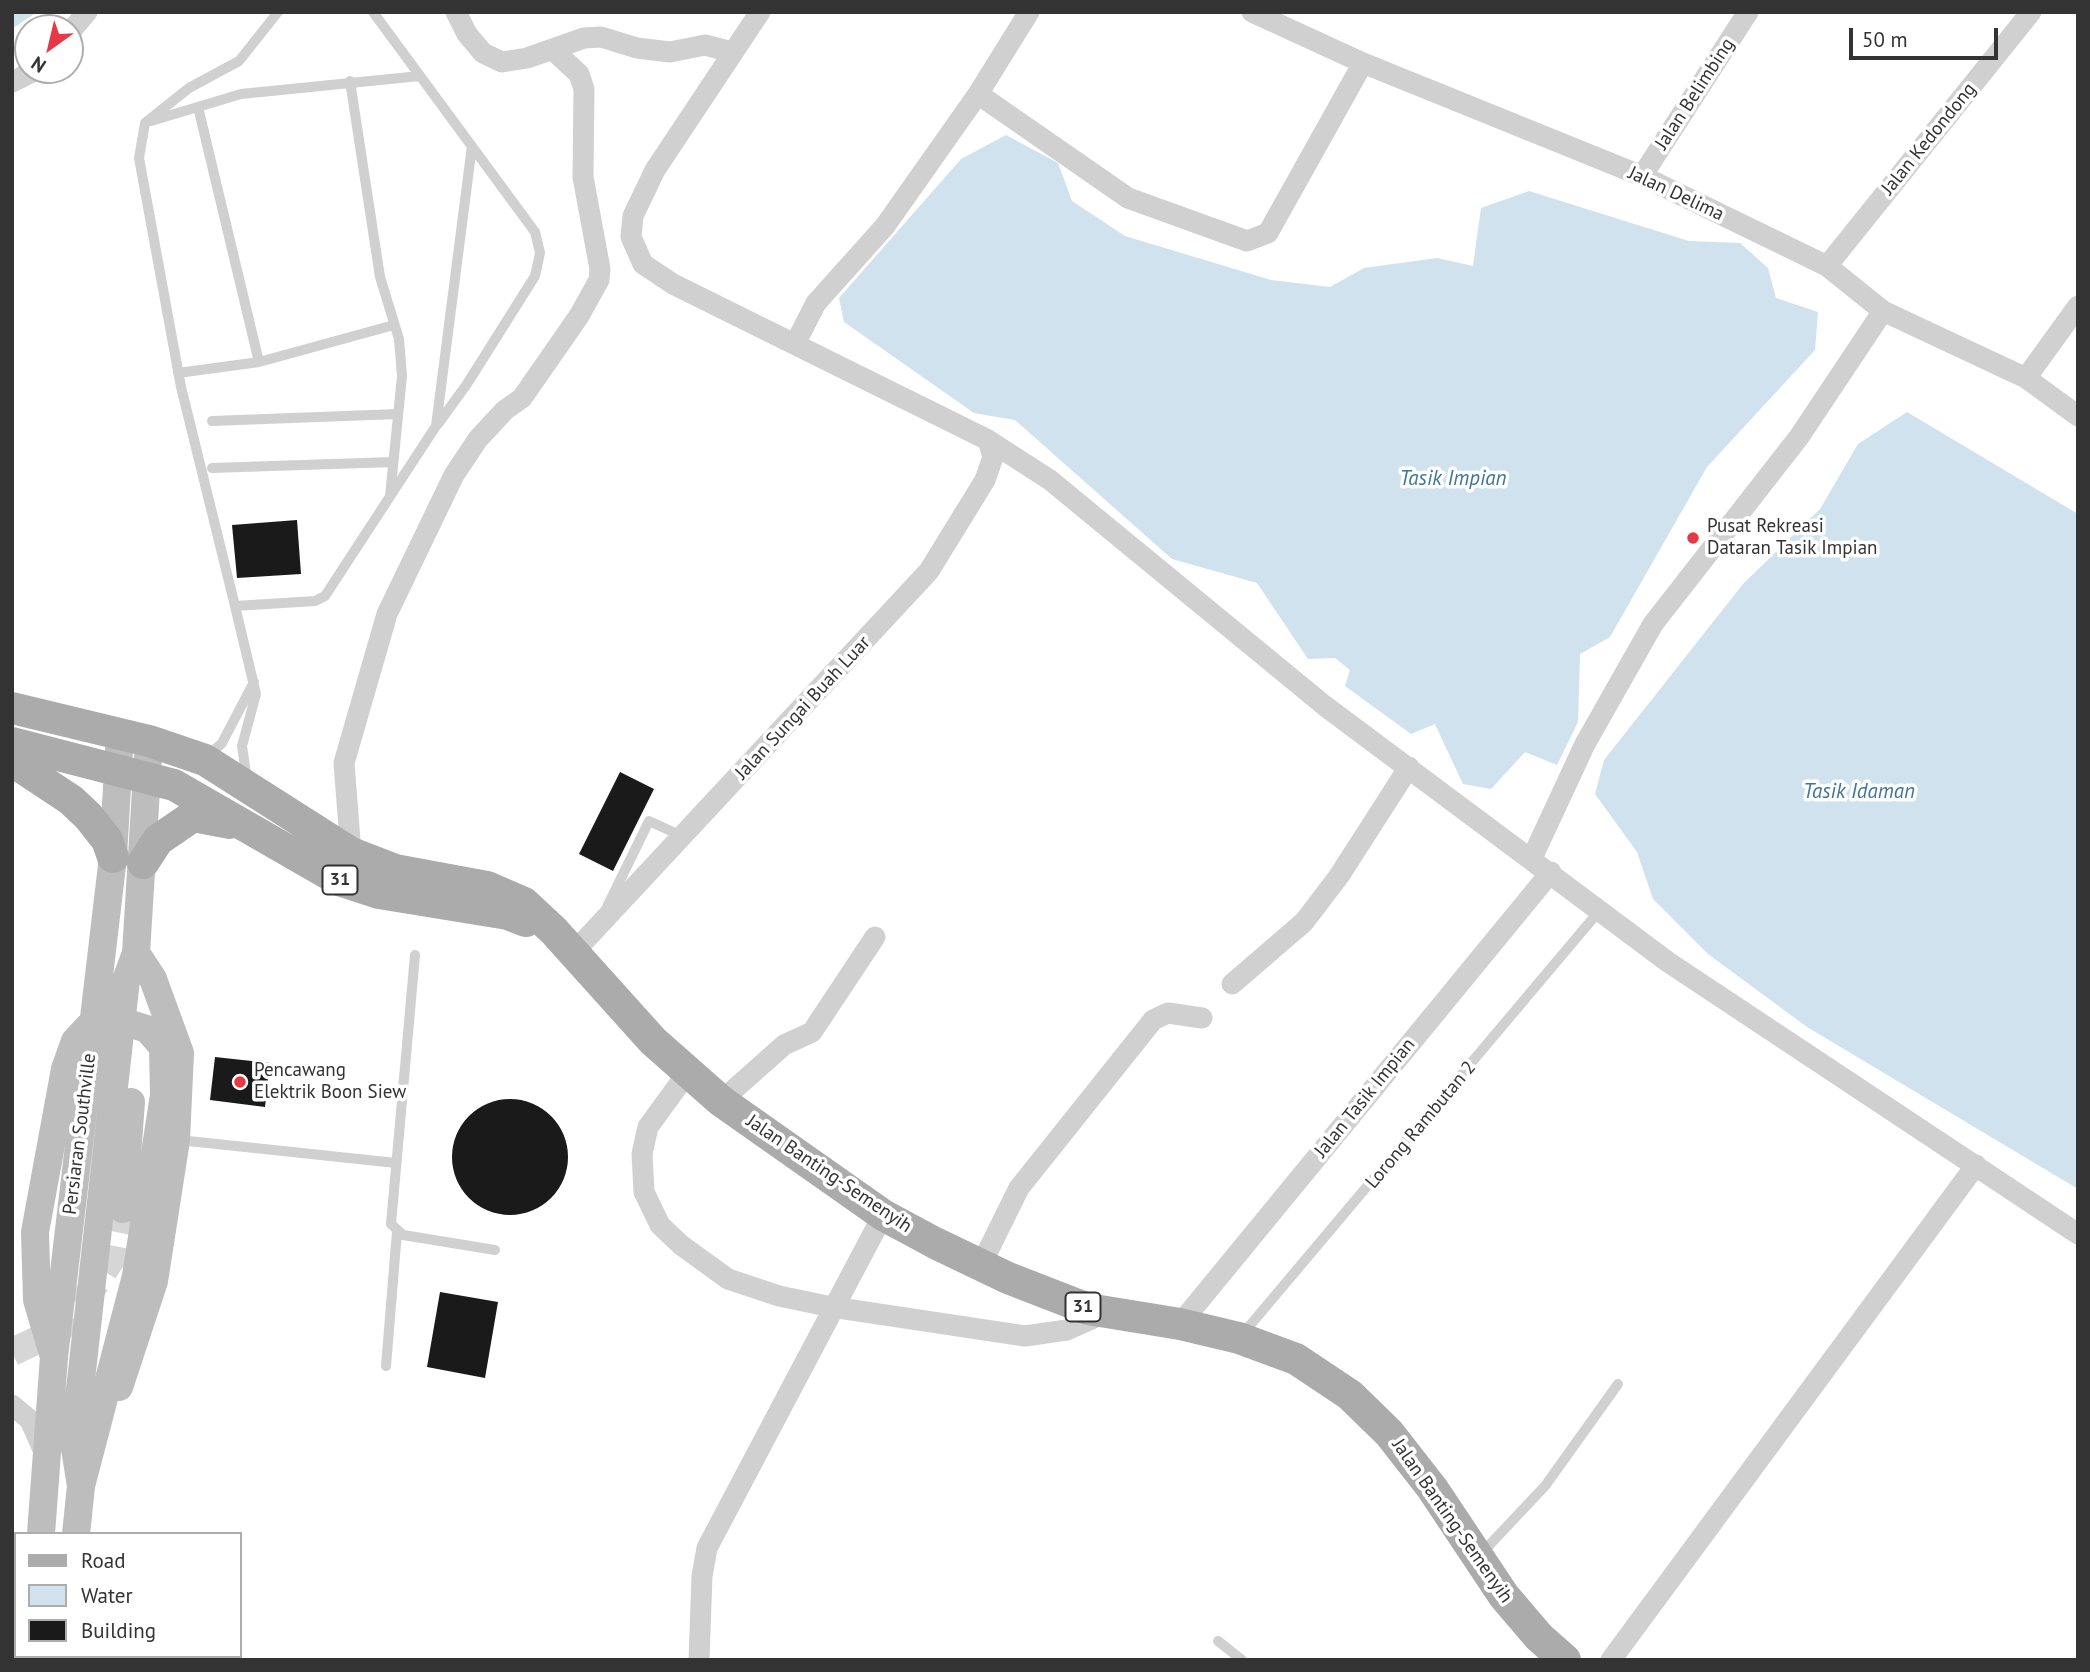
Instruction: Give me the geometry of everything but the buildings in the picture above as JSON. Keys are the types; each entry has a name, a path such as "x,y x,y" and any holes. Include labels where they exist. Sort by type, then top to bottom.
{"main road":[{"name":"Jalan Banting-Semenyih","path":"12,708 134,738 205,760 351,853 394,870 487,887 524,903 564,942 653,1041 720,1101 883,1215 981,1265 1053,1296 1105,1313 1180,1324 1239,1338 1296,1359 1350,1395 1390,1433 1432,1488 1504,1596 1539,1637 1566,1660"},
{"name":"Persiaran Southville","path":"41,1532 54,1357 128,860 134,738"},
{"name":"Jalan Banting-Semenyih","path":"12,743 132,772 207,802 339,880 379,893 508,914 564,942"},
{"path":"12,761 71,800 128,860 193,816 214,818 252,830"},
{"name":"Persiaran Southville","path":"76,1532 81,1486 74,1442 126,981 136,953 128,860"},
{"path":"81,1486 101,1440 154,1281 176,1140 180,1053 153,979 136,953"},
{"path":"123,1209 139,983 136,953"},
{"path":"54,1357 37,1300 35,1232 63,1082 75,1041 82,1033 89,1026 118,1020 147,1029 163,1047 164,1095 136,1276 81,1486"}],"street":[{"path":"456,12 467,34 483,52 502,62 584,38 601,37 637,48 670,52 705,45 732,52"},
{"path":"760,12 655,170 633,216 631,237 643,264 673,284 796,342 988,440 1050,480 1325,706 1551,872 1668,962 2078,1234"},
{"path":"796,342 816,303 885,226 978,94 1029,12"},
{"name":"Jalan Delima","path":"1252,12 1363,63 1642,176 1827,266 1883,311 2026,378 2078,416"},
{"name":"Jalan Belimbing","path":"1642,176 1748,12"},
{"name":"Jalan Kedondong","path":"1827,266 2031,12"},
{"path":"351,853 344,763 387,614 454,475 478,439 505,410 522,397 579,316 599,280 600,269 583,177 584,89 579,74 552,49"},
{"path":"978,94 1128,198 1247,241 1268,233 1363,63"},
{"path":"2026,378 2078,306"},
{"path":"1532,858 1585,744 1653,624 1799,437 1883,311"},
{"name":"Jalan Sungai Buah Luar","path":"564,942 597,928 929,571 985,480 993,457 988,440"},
{"path":"1232,984 1304,922 1339,876 1409,767"},
{"name":"Jalan Tasik Impian","path":"1180,1324 1551,872"},
{"path":"720,1101 784,1045 812,1032 875,937"},
{"path":"981,1265 1019,1188 1153,1020 1168,1013 1202,1018"},
{"path":"688,1072 648,1128 642,1154 645,1192 660,1225 681,1245 729,1279 779,1296 832,1307 1026,1336 1067,1330 1105,1313"},
{"path":"1611,1660 1976,1165"},
{"path":"699,1660 702,1576 707,1548 832,1307 883,1215"},
{"path":"12,1405 30,1420 48,1463"}],"lane":[{"path":"248,786 242,746 256,694 254,681 178,373 139,158 145,123 189,88 239,61 278,12"},
{"path":"235,606 315,601 325,596 436,426 475,373 535,276 540,253 535,232 373,12"},
{"path":"145,123 242,94 420,76"},
{"path":"350,81 380,277 399,338 402,376 390,499"},
{"path":"198,107 259,362"},
{"path":"436,426 472,146"},
{"path":"178,373 259,362 394,325"},
{"path":"212,421 398,414"},
{"path":"212,468 393,462"},
{"path":"205,760 222,743 254,681"},
{"path":"597,928 649,821 684,837"},
{"name":"Lorong Rambutan 2","path":"1239,1338 1600,910"},
{"path":"386,1366 397,1233 390,1218 415,955"},
{"path":"176,1140 396,1163"},
{"path":"397,1233 495,1250"},
{"path":"1478,1557 1545,1486 1618,1384"},
{"path":"1218,1641 1242,1660"}],"water":[{"path":"12,12 37,12 14,14 12,29"},
{"name":"Tasik Impian","path":"1006,135 1058,163 1072,201 1125,236 1271,280 1330,287 1364,268 1437,258 1473,266 1481,208 1529,191 1689,241 1740,243 1768,268 1776,298 1818,312 1815,350 1707,467 1610,637 1580,654 1578,722 1557,765 1525,752 1491,789 1463,784 1435,724 1411,734 1345,686 1350,670 1335,658 1308,659 1257,583 1172,559 1015,420 974,413 844,322 839,298 961,159"},
{"name":"Tasik Idaman","path":"1907,412 2078,514 2078,1189 1807,1027 1708,954 1653,899 1637,852 1595,794 1604,760 1743,584 1820,509 1858,444"}],"tunnel":[{"path":"12,1352 59,1330 86,1298 114,1255 123,1209"}],"place":[{"name":"Pusat Rekreasi Dataran Tasik Impian","path":"1693,538"},
{"name":"Pencawang Elektrik Boon Siew","path":"240,1082"}]}
